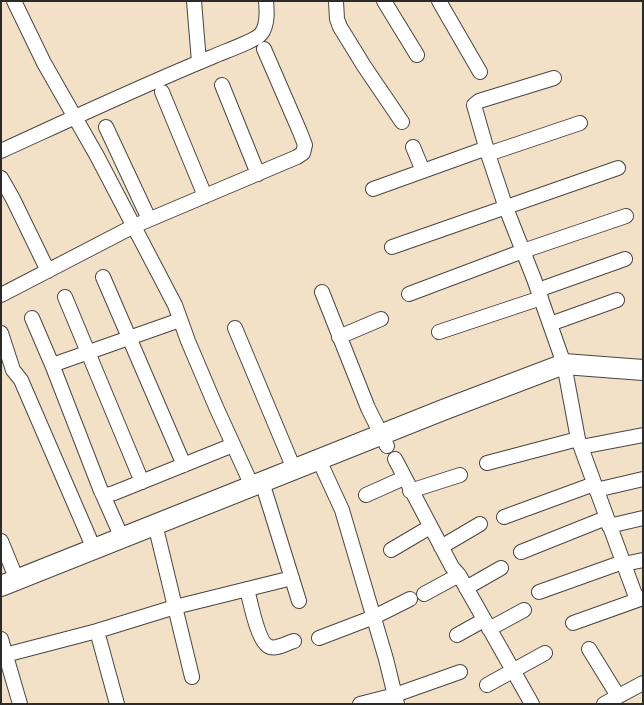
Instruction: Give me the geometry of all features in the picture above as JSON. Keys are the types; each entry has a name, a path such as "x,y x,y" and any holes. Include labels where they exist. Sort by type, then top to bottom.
{"street":[{"path":"14,1 44,63 76,117 175,305 212,400 233,445 257,484 299,601"},
{"path":"194,1 199,62"},
{"path":"1,151 199,62 251,41 261,34 266,19 266,1"},
{"path":"384,1 417,55"},
{"path":"440,1 480,72"},
{"path":"338,2 337,19 344,34 402,122"},
{"path":"2,291 48,270 149,219 298,157 303,153 305,145 264,49"},
{"path":"554,78 477,102 474,105 487,151 506,208 564,364 580,443 623,563 640,599 573,623"},
{"path":"222,86 258,174"},
{"path":"162,92 206,196"},
{"path":"373,189 424,171 580,123"},
{"path":"106,126 149,219"},
{"path":"413,147 424,171"},
{"path":"392,247 618,168"},
{"path":"1,178 48,270"},
{"path":"408,294 523,251 626,216"},
{"path":"439,332 625,259"},
{"path":"103,277 184,465"},
{"path":"322,292 368,408 384,440"},
{"path":"65,297 142,482"},
{"path":"550,324 617,300"},
{"path":"32,318 53,367 101,492 104,494 122,538"},
{"path":"339,337 381,319"},
{"path":"53,367 55,364 180,320"},
{"path":"235,328 294,469"},
{"path":"1,333 7,373 21,380 94,549"},
{"path":"1,541 9,583 294,469 318,460 384,440 564,364 643,370"},
{"path":"487,464 580,443 643,435"},
{"path":"104,494 114,493 233,445"},
{"path":"395,459 410,491 452,567 459,575 532,704"},
{"path":"318,460 342,510 374,617 396,700"},
{"path":"410,491 460,475"},
{"path":"366,495 404,478"},
{"path":"504,517 595,487 643,479"},
{"path":"521,552 608,522 643,518"},
{"path":"155,524 192,677"},
{"path":"441,547 480,524"},
{"path":"391,550 430,527"},
{"path":"539,592 623,563 643,560"},
{"path":"466,588 501,568"},
{"path":"424,594 459,575"},
{"path":"5,655 97,631 175,606 292,578"},
{"path":"247,589 260,634 267,646 274,647 294,641"},
{"path":"319,638 374,617 410,599"},
{"path":"457,635 524,610"},
{"path":"97,631 117,704"},
{"path":"1,639 20,704"},
{"path":"589,649 618,696"},
{"path":"486,685 545,653"},
{"path":"360,704 396,700 460,672"},
{"path":"604,704 643,683"}]}
